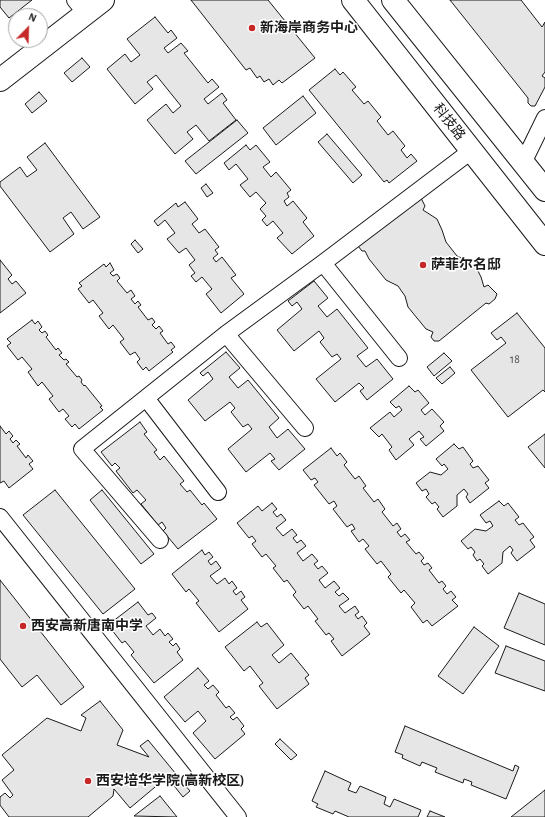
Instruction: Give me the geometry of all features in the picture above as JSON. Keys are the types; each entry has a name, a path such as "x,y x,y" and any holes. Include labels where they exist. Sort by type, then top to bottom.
{"main road":[{"path":"0,80 80,7 103,0"},
{"name":"科技路","path":"353,0 545,244"},
{"path":"394,0 545,190"}],"street":[{"path":"523,163 545,118"},
{"path":"160,540 82,449 226,334 471,151"},
{"path":"323,263 399,358"},
{"path":"226,334 305,428"},
{"path":"146,398 218,492"},
{"path":"0,517 238,817"}],"building":[{"path":"0,0 32,0 22,8 8,8 8,17 0,7"},
{"name":"新海岸商务中心","path":"191,0 268,0 315,58 282,83 279,80 273,85 269,79 264,82 260,76 257,78 250,68 246,70"},
{"path":"450,0 521,0 542,27 545,22 545,72 542,76 545,78 545,87 535,106 531,106 528,103 528,98"},
{"path":"155,17 168,33 171,30 177,38 164,48 168,53 181,43 188,51 184,53 208,83 212,79 219,87 204,99 208,104 222,93 227,100 223,103 236,120 209,141 196,125 187,132 193,139 175,154 147,120 166,104 173,113 181,106 156,75 147,82 153,89 135,104 107,69 125,54 131,62 140,55 127,39"},
{"path":"82,58 90,67 72,82 64,73"},
{"path":"335,69 340,75 343,72 356,87 352,90 364,104 368,101 381,117 377,121 388,135 393,131 405,146 401,150 407,158 411,154 417,161 389,183 387,180 384,182 309,90"},
{"path":"39,92 47,101 32,113 25,104"},
{"path":"303,96 316,113 276,145 263,128"},
{"path":"237,120 248,133 196,174 185,161"},
{"path":"327,134 362,175 353,183 318,142"},
{"path":"45,143 100,217 83,229 71,212 63,218 74,234 50,252 0,186 0,182 20,167 27,177 37,170 27,157"},
{"path":"246,145 250,150 256,145 270,162 263,167 271,177 276,172 291,190 287,193 289,197 284,201 287,206 293,201 307,218 303,222 314,236 292,254 277,238 283,233 273,221 267,226 262,220 266,216 260,209 266,203 256,192 250,197 240,185 248,179 236,164 229,170 224,163"},
{"path":"206,184 213,193 207,197 201,188"},
{"name":"萨菲尔名邸","path":"420,196 425,206 423,210 437,219 446,242 457,256 468,261 477,269 484,287 488,285 497,294 495,299 489,304 486,303 439,341 434,341 431,337 433,332 426,329 408,307 405,296 398,286 386,280 369,259 365,251 362,251 358,246"},
{"path":"185,202 198,219 192,224 199,233 205,229 219,247 215,250 218,254 213,258 216,262 222,257 236,275 231,278 244,294 221,313 206,294 212,289 202,277 196,282 191,276 195,273 189,265 195,260 186,248 179,253 167,239 175,233 165,220 158,226 154,221 176,203 178,207"},
{"path":"135,240 143,249 138,253 131,244"},
{"path":"0,260 12,275 8,279 12,284 16,281 26,293 0,313"},
{"path":"110,263 114,270 110,273 113,276 117,274 120,278 117,281 127,293 131,290 135,296 131,299 135,304 138,301 141,305 138,307 148,320 152,318 155,322 152,325 156,329 159,326 163,331 160,333 168,344 171,342 175,347 171,350 173,352 149,371 146,367 143,370 137,362 140,359 135,352 130,355 120,342 124,339 113,325 109,329 99,316 103,313 93,300 89,303 78,289 82,286 79,283 104,264 106,267"},
{"path":"314,281 328,298 318,306 327,317 337,309 368,348 357,356 366,367 377,359 393,379 367,400 360,391 364,388 359,383 335,402 316,379 341,359 337,354 332,357 320,342 324,338 319,331 294,351 277,330 302,309 297,302 292,306 288,301"},
{"path":"517,313 545,348 545,392 543,390 508,417 471,370 506,343 501,337 497,340 491,333"},
{"path":"32,320 35,324 38,321 42,327 39,330 42,333 45,331 48,335 46,337 56,350 58,348 62,353 59,355 64,360 66,359 69,362 66,364 77,377 79,376 84,386 85,385 102,406 100,407 103,410 79,429 75,424 72,427 65,419 69,416 63,409 59,412 49,399 53,396 42,382 38,386 28,372 32,369 22,357 18,360 7,346 11,343 7,339"},
{"path":"226,352 240,368 229,377 238,388 248,380 279,418 269,427 277,438 288,429 305,449 279,470 271,461 275,459 270,453 246,472 228,449 252,429 248,424 243,427 231,412 235,408 230,402 205,421 188,400 213,379 208,372 203,376 200,373"},
{"path":"444,353 452,361 434,376 427,367"},
{"path":"450,367 455,373 442,384 436,378"},
{"path":"409,386 415,392 418,390 429,403 421,410 425,415 432,409 444,422 440,426 444,431 426,446 420,439 424,437 419,431 409,439 414,445 396,460 389,450 392,447 382,434 379,437 370,428 390,412 394,417 402,410 399,406 396,408 390,402"},
{"path":"140,422 147,432 144,434 157,450 154,452 160,460 164,456 184,481 180,484 187,492 190,490 202,505 204,503 217,519 178,549 163,531 166,528 162,522 158,525 141,504 146,500 137,490 133,493 116,471 120,468 115,463 112,466 101,452"},
{"path":"0,426 6,434 9,431 13,436 10,439 13,443 16,440 20,444 17,446 26,458 28,455 33,461 29,464 33,469 9,488 4,481 0,483"},
{"path":"545,434 545,468 528,447"},
{"path":"454,444 459,449 463,447 473,461 470,464 473,468 478,466 489,480 485,483 489,488 470,503 466,497 468,494 464,489 457,495 457,506 443,517 437,509 439,507 435,502 432,504 426,497 429,494 426,489 422,491 416,483 430,472 441,475 448,469 444,464 442,466 436,459"},
{"path":"331,448 337,456 340,453 347,462 344,465 355,479 359,476 366,486 363,488 374,502 378,499 385,509 382,512 393,526 397,523 401,529 397,532 401,537 405,534 410,540 406,542 416,554 419,552 424,558 421,561 424,565 428,563 432,568 429,570 439,583 442,581 446,586 443,589 447,594 451,591 456,597 452,600 458,606 432,626 427,620 423,623 411,607 415,603 404,590 401,593 388,577 391,574 381,561 377,564 365,549 369,546 363,539 359,542 351,531 355,529 352,524 347,527 333,509 337,506 334,501 329,504 314,485 318,482 315,478 311,480 303,470"},
{"path":"55,490 135,589 103,614 23,515"},
{"path":"102,490 154,554 141,564 90,500"},
{"path":"499,501 504,506 508,503 519,517 515,520 519,525 523,523 534,537 530,540 535,547 517,561 511,553 513,550 510,546 503,552 502,563 488,574 482,566 484,564 480,559 477,561 473,555 475,552 471,547 468,549 461,541 475,529 486,531 493,526 490,521 486,523 480,515"},
{"path":"272,503 277,509 273,512 277,517 281,514 286,520 276,528 283,536 292,529 297,535 293,538 297,543 301,540 306,546 297,553 303,561 312,554 318,561 314,564 318,569 322,566 328,573 319,580 325,588 334,581 340,588 335,592 339,596 343,593 349,599 339,606 345,613 355,606 359,612 355,615 358,619 362,616 367,623 364,626 370,634 342,656 331,641 334,639 329,633 326,635 315,621 318,619 308,606 304,609 293,595 296,592 287,580 284,582 273,568 276,566 266,554 262,557 252,544 256,541 252,536 249,538 237,523 258,506 262,511"},
{"path":"202,550 205,555 209,552 213,557 208,561 211,565 216,561 221,568 210,576 217,584 225,578 229,584 232,581 237,588 233,591 236,595 241,591 245,597 241,600 248,609 219,632 196,603 199,601 189,589 186,592 172,574"},
{"name":"西安高新唐南中学","path":"0,580 84,687 61,705 37,675 22,687 0,659"},
{"path":"519,593 545,604 545,645 504,628"},
{"path":"138,602 148,615 152,613 156,618 146,626 153,635 160,629 165,636 168,633 173,639 169,642 173,646 176,643 180,649 177,652 183,660 154,683 131,655 134,652 125,641 122,643 108,625"},
{"path":"257,622 261,627 267,623 284,645 272,655 279,663 291,653 309,675 305,678 309,684 277,709 259,686 263,683 250,666 244,671 225,647"},
{"path":"474,627 499,646 463,694 438,676"},
{"path":"506,646 545,661 545,691 495,673"},
{"path":"198,668 209,681 204,685 208,689 213,685 219,692 216,695 226,708 229,706 235,713 230,717 233,720 237,717 244,726 241,729 245,734 215,759 193,733 206,721 198,711 185,722 164,697"},
{"name":"西安培华学院(高新校区)","path":"100,701 123,730 117,745 149,757 140,746 148,740 190,791 183,797 167,777 130,808 114,789 113,796 88,817 9,817 0,805 0,797 5,793 10,798 13,795 2,780 14,770 2,755 47,718 81,731 86,718 81,715"},
{"path":"405,726 513,771 515,765 519,767 506,799 471,785 472,782 464,779 463,783 435,772 437,768 422,762 420,766 402,758 403,755 395,752"},
{"path":"280,739 297,755 291,760 275,744"},
{"path":"325,771 351,783 348,790 356,793 360,786 386,797 384,804 390,807 394,799 421,810 418,817 349,817 335,811 333,814 316,807 318,804 312,801"},
{"path":"545,790 545,817 511,817"},
{"path":"160,796 177,817 134,816"},
{"path":"430,811 445,817 427,817"}],"place":[{"name":"新海岸商务中心","path":"252,28"},
{"name":"萨菲尔名邸","path":"423,265"},
{"name":"西安高新唐南中学","path":"23,626"},
{"name":"西安培华学院(高新校区)","path":"88,781"}]}
